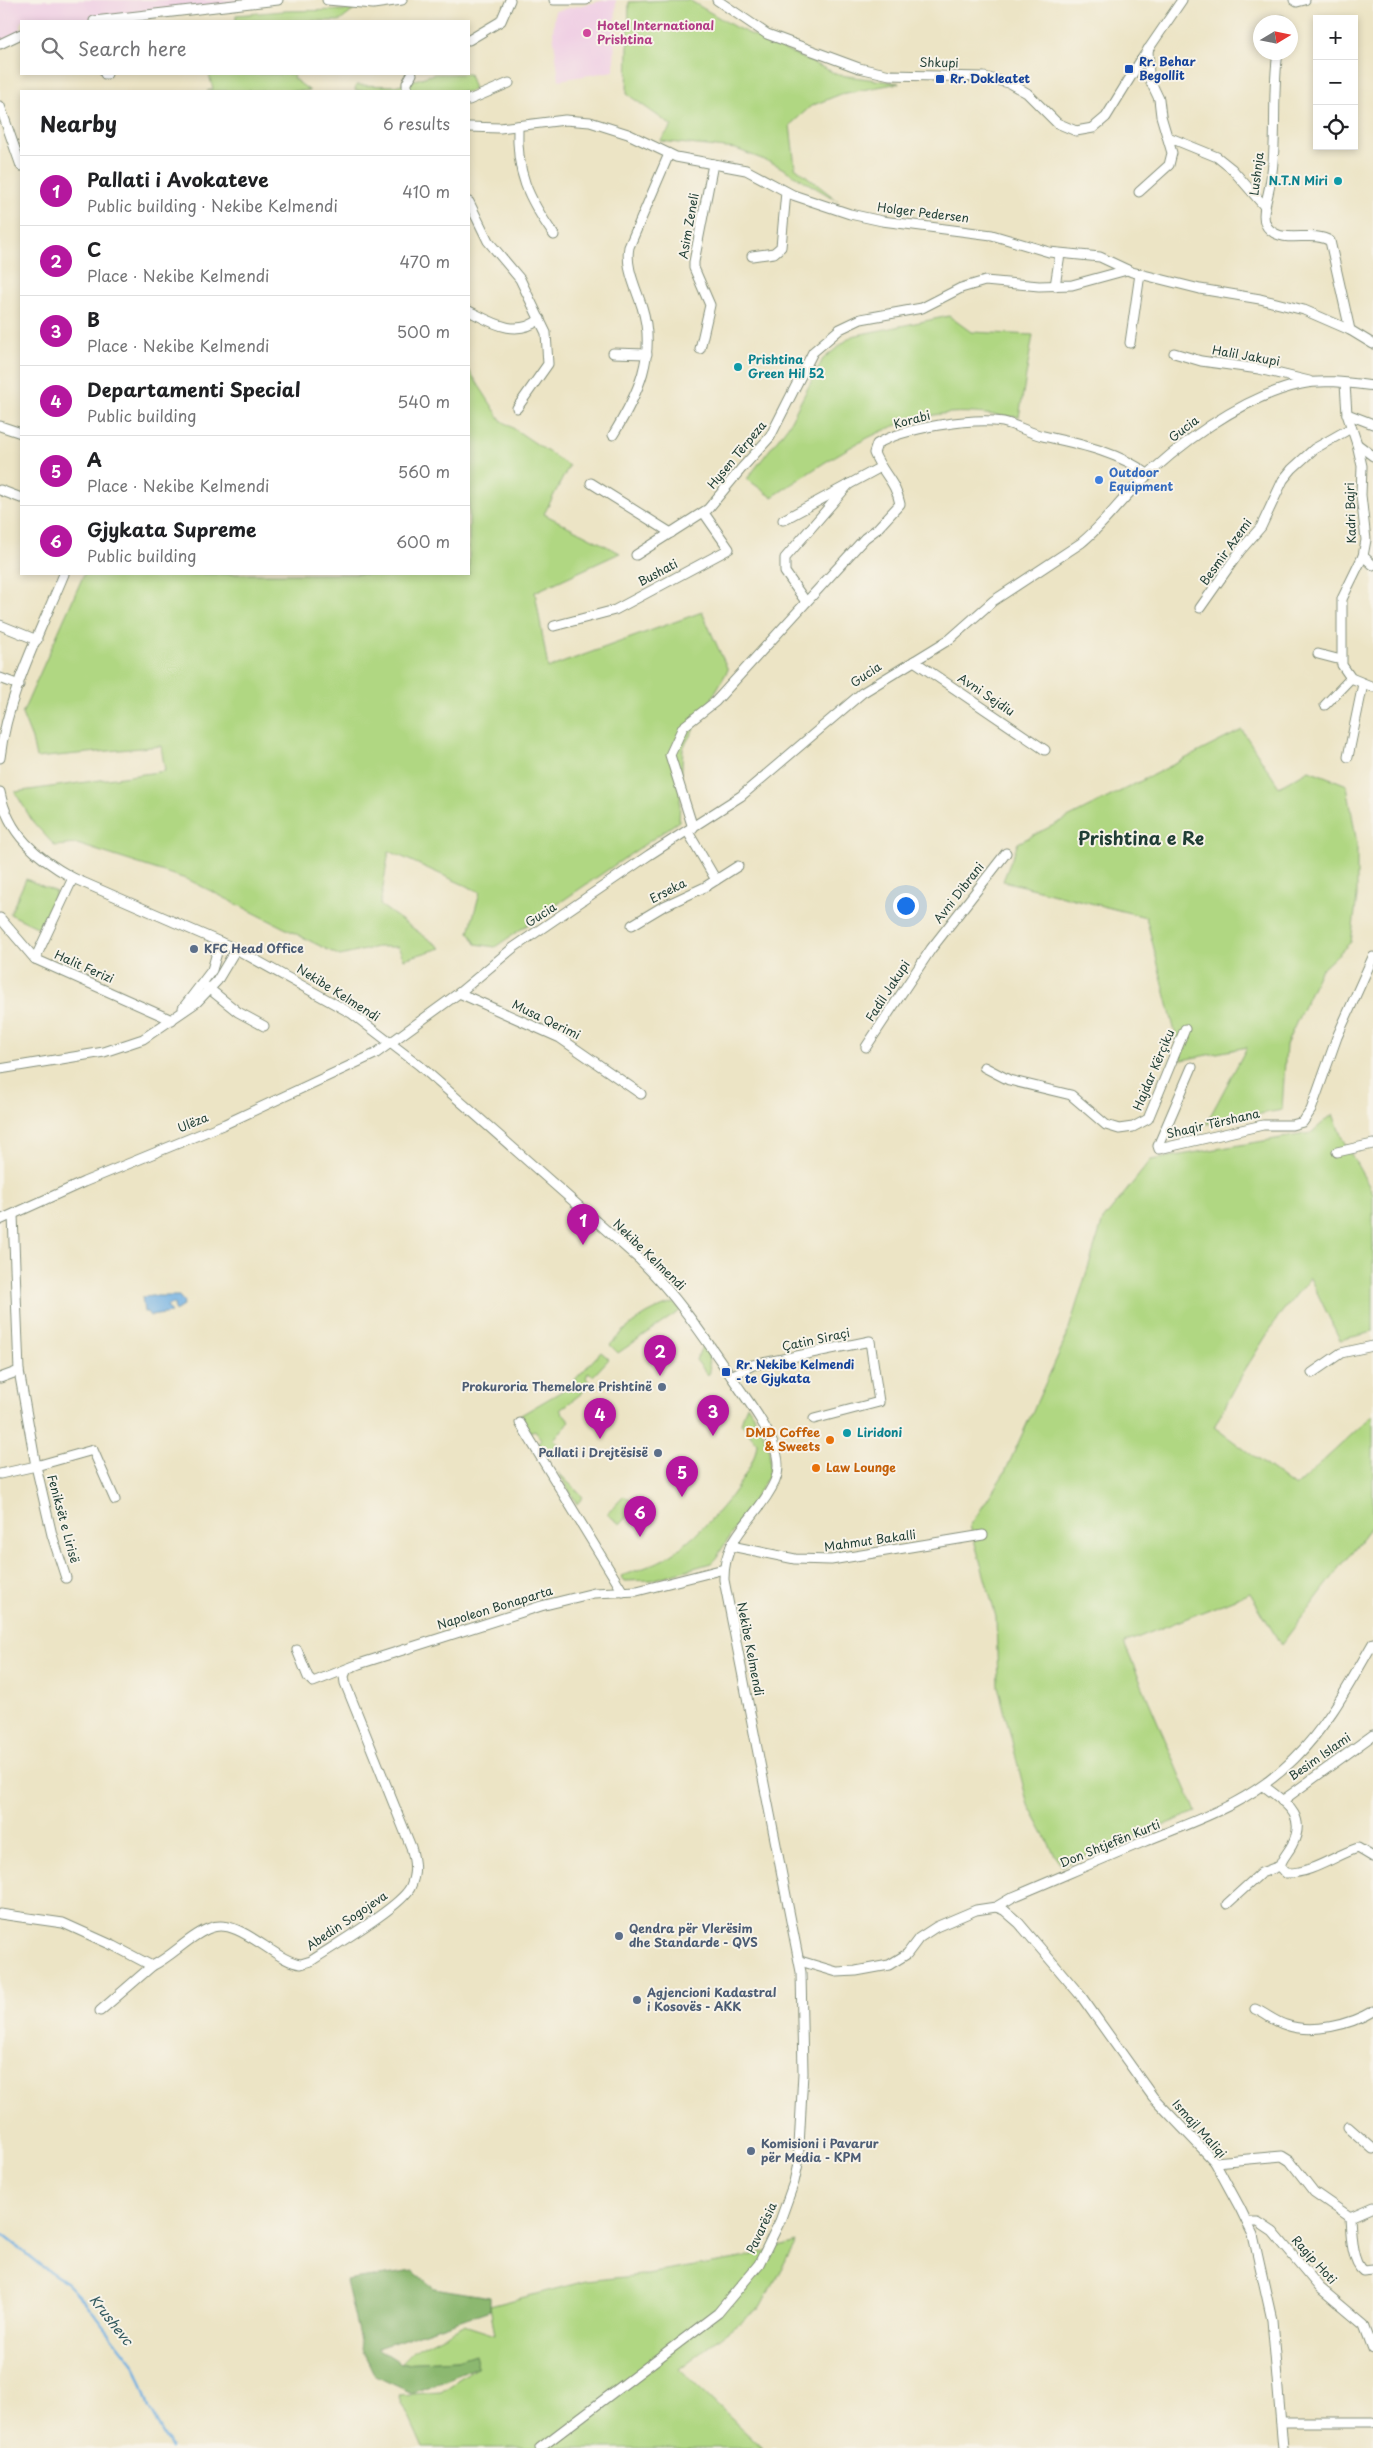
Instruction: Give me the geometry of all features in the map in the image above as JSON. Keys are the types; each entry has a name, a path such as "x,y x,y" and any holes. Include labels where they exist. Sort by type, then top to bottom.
{"street":[{"path":"114,20 173,17 278,0"},
{"path":"327,0 373,4 402,0"},
{"path":"470,39 502,20 510,0"},
{"path":"554,0 586,0"},
{"name":"Shkupi","path":"717,0 767,34 859,68 890,75 984,77 1009,83 1027,93 1057,123 1076,130 1093,128 1106,117 1148,49 1182,0"},
{"path":"1294,0 1297,2 1305,0"},
{"path":"0,44 20,34"},
{"path":"1139,192 1169,165 1172,153 1161,116 1159,99 1149,78 1148,49"},
{"name":"Lushnja","path":"1277,60 1271,176 1264,219 1272,232 1280,235 1322,237 1332,244 1350,330"},
{"path":"407,90 407,83 411,75"},
{"path":"470,100 509,83"},
{"path":"0,106 20,163"},
{"name":"Holger Pedersen","path":"470,127 486,129 565,120 590,122 628,134 669,154 746,170 786,192 866,218 992,235 1060,254 1100,256 1127,270 1140,274 1200,289 1260,299 1304,310 1350,330 1373,344"},
{"path":"518,126 518,154 522,178 537,210 554,236"},
{"path":"1168,137 1217,157 1232,169 1265,207"},
{"path":"613,435 640,385 648,344 643,310 627,254 631,240 669,154"},
{"name":"Asim Zeneli","path":"700,349 710,305 694,268 694,262 713,164"},
{"path":"752,256 774,253 781,247 786,192"},
{"path":"470,204 488,242 520,279 544,326 547,339 548,364 517,408"},
{"path":"1055,286 1060,254"},
{"name":"Hysen Tërpeza","path":"636,555 704,513 770,437 814,352 840,329 861,319 922,308 961,288 985,281 1055,286 1090,282 1127,270"},
{"path":"1130,343 1140,274"},
{"path":"470,312 496,325 515,329 529,326 540,319"},
{"path":"613,353 647,354"},
{"name":"Halil Jakupi","path":"1174,353 1202,361 1259,370 1314,382"},
{"name":"Gucia","path":"392,1042 459,993 513,948 649,855 741,796 856,697 950,639 980,611 1007,591 1081,543 1149,475 1185,444 1231,413 1288,388 1314,382 1373,386"},
{"name":"Kadri Bajri","path":"1345,384 1347,414 1362,466 1361,495 1366,540 1363,556 1342,599 1341,660 1343,670 1351,678"},
{"path":"1347,414 1373,424"},
{"name":"Korabi","path":"806,602 865,538 877,529 900,504 897,488 881,467 874,453 875,448 881,442 939,426 994,422 1012,424 1042,436 1078,443 1134,465 1149,475"},
{"path":"0,426 20,433"},
{"name":"Besmir Azemi","path":"1200,608 1240,551 1261,527 1283,480 1292,469 1314,449 1351,428"},
{"path":"1357,444 1373,456"},
{"path":"783,520 881,467"},
{"path":"591,483 672,533"},
{"path":"716,880 690,830 671,762 672,746 683,726 715,702 806,602 785,572 785,558 850,484"},
{"path":"0,490 20,498"},
{"name":"Bushati","path":"554,626 616,610 729,549 704,513"},
{"path":"1363,556 1373,565"},
{"path":"0,758 4,716 19,686 64,575"},
{"path":"0,625 37,640"},
{"path":"1318,654 1341,660"},
{"name":"Avni Sejdiu","path":"914,661 1045,750"},
{"path":"0,678 19,686"},
{"path":"1325,705 1351,678 1373,687"},
{"path":"1348,757 1363,684"},
{"name":"Nekibe Kelmendi","path":"0,792 3,814 16,833 28,847 73,878 236,949 351,1013 392,1042 640,1260 683,1307 731,1376 768,1433 778,1463 771,1488 731,1546 724,1569 726,1592 798,1948"},
{"name":"Avni Dibrani","path":"931,949 1006,853"},
{"name":"Erseka","path":"632,925 716,880 738,866"},
{"path":"36,959 73,878"},
{"name":"Halit Ferizi","path":"0,918 36,959 174,1019"},
{"path":"206,987 220,942"},
{"path":"0,1069 120,1048 143,1039 174,1019 206,987 236,949"},
{"name":"Fadil Jakupi","path":"866,1047 931,949"},
{"name":"Shaqir Tërshana","path":"1192,1067 1158,1146 1159,1149 1263,1125 1292,1125 1303,1122 1311,1110 1337,1037 1373,958"},
{"path":"206,987 238,1012 264,1026"},
{"name":"Musa Qerimi","path":"459,993 560,1038 641,1094"},
{"name":"Hajdar Kërçiku","path":"984,1067 1009,1080 1071,1095 1106,1125 1118,1129 1133,1127 1148,1120 1185,1029"},
{"name":"Ulëza","path":"0,1220 84,1182 225,1124 361,1061 392,1042"},
{"path":"1337,1152 1373,1144"},
{"name":"Feniksët e Lirisë","path":"13,1215 19,1372 36,1466 54,1542 66,1578"},
{"name":"Çatin Siraçi","path":"731,1376 753,1365 870,1341 879,1402 814,1418"},
{"path":"1312,1372 1341,1353 1373,1346"},
{"path":"0,1378 19,1372"},
{"path":"520,1424 623,1592"},
{"path":"36,1466 93,1450 115,1500"},
{"name":"Feniksët e Lirisë","path":"0,1474 36,1466"},
{"name":"Mahmut Bakalli","path":"731,1546 771,1556 831,1560 983,1535"},
{"name":"Napoleon Bonaparta","path":"297,1650 308,1677 313,1682 347,1669 541,1606 588,1594 643,1590 724,1569"},
{"name":"Don Shtjefën Kurti","path":"800,1961 837,1972 879,1968 907,1954 919,1938 936,1927 976,1910 996,1907 1013,1897 1124,1850 1203,1820 1233,1805 1264,1786 1307,1745 1343,1693 1373,1643"},
{"name":"Abedin Sogojeva","path":"152,1966 170,1956 205,1930 222,1926 243,1934 295,1963 304,1964 397,1903 406,1893 415,1875 414,1855 345,1683 344,1676 347,1669"},
{"name":"Besim Islami","path":"1282,1800 1373,1735"},
{"path":"1227,1904 1261,1874 1280,1866 1296,1838 1298,1826 1295,1814 1282,1800 1264,1786"},
{"path":"1280,1866 1286,1872 1294,1872 1331,1861 1358,1848 1373,1857"},
{"name":"Ismajl Maliqi","path":"996,1907 1004,1910 1019,1924 1091,2008 1153,2097 1215,2162 1247,2222 1253,2236 1262,2270 1272,2320 1282,2448"},
{"path":"0,1914 46,1919 69,1925 152,1966 100,2011"},
{"name":"Pavarësia","path":"540,2448 718,2312 759,2264 788,2202 798,2164 803,2073 803,2001 798,1948"},
{"path":"1255,2009 1289,2026 1312,2028 1348,2022 1373,2011"},
{"path":"1348,2127 1373,2149"},
{"path":"1215,2162 1282,2156 1290,2160 1314,2192 1350,2217"},
{"path":"1350,2217 1373,2207"},
{"path":"1350,2217 1352,2243 1359,2267 1363,2271 1373,2270"},
{"name":"Ragip Hoti","path":"1247,2222 1258,2222 1273,2232 1320,2288 1364,2325 1373,2347"},
{"path":"1281,2422 1373,2422"}],"shaded area":[{"path":"0,0 266,0 102,20 20,20 20,34 0,43"},
{"path":"606,0 616,0 614,71 559,80 553,32 555,11"}],"green space":[{"path":"689,0 735,27 839,75 899,83 841,94 811,106 790,125 795,167 838,201 775,164 736,149 660,141 672,126 627,94 629,2"},
{"path":"354,10 341,20 236,20 236,15 284,11"},
{"path":"209,75 294,75 293,78 309,90 210,90 213,89"},
{"path":"431,75 469,75 474,89 470,91 355,90 356,85 395,86"},
{"path":"949,316 971,332 1033,335 1019,417 976,413 950,413 902,423 856,444 772,497 747,479 788,426 823,359 852,336"},
{"path":"470,372 501,420 569,466 544,514 620,553 535,592 548,668 702,612 728,670 683,748 679,821 495,947 476,944 469,932 480,892 389,851 380,905 441,948 404,959 398,947 377,947 340,956 189,880 77,844 55,846 33,822 15,792 165,771 161,746 36,758 32,739 22,714 84,575 470,575"},
{"path":"1242,730 1279,787 1309,770 1347,785 1357,844 1357,897 1351,942 1320,971 1286,1045 1282,1110 1206,1124 1247,1047 1182,1060 1146,917 1003,881 1018,843"},
{"path":"26,879 56,892 39,928 10,914"},
{"path":"1333,1114 1342,1138 1373,1193 1373,1332 1340,1340 1310,1278 1278,1317 1243,1373 1214,1427 1295,1487 1373,1415 1373,1524 1281,1645 1250,1593 1124,1643 1196,1812 1061,1866 1028,1805 998,1686 996,1617 970,1526 1005,1472 1066,1338 1103,1220 1151,1160 1311,1133"},
{"path":"674,1303 681,1310 618,1353 610,1345 639,1319 655,1310"},
{"path":"704,1342 707,1346 710,1372 708,1375 696,1360"},
{"path":"601,1352 609,1359 593,1376 588,1373 586,1378 589,1381 582,1393 560,1410 570,1421 554,1439 558,1443 546,1456 538,1443 541,1439 534,1430 531,1432 521,1415 567,1388"},
{"path":"747,1405 766,1439 770,1457 768,1477 716,1558 711,1563 652,1580 625,1581 621,1576 659,1562 696,1535 736,1489 754,1457 757,1443 741,1423"},
{"path":"558,1472 583,1497 577,1504"},
{"path":"624,1496 637,1506 620,1524 607,1514"},
{"path":"796,2242 760,2307 679,2369 762,2448 423,2448 399,2395 441,2392 478,2367 475,2354 457,2360 401,2363 413,2351 464,2325 495,2335 490,2306 586,2281 642,2275 742,2258"},
{"path":"413,2271 434,2288 490,2297 490,2310 378,2348 401,2363 457,2360 475,2354 478,2367 412,2393 375,2376 362,2349 346,2281"}],"water":[{"path":"179,1296 184,1302 183,1306 175,1311 174,1304 170,1304 167,1306 171,1313 150,1316 147,1312 144,1312 142,1297"}],"waterway":[{"name":"Krushevc","path":"0,2233 40,2265 67,2283 86,2303 135,2366 149,2408 171,2448"}],"place":[{"name":"Hotel International Prishtina","path":"587,33"},
{"name":"Rr. Behar Begollit","path":"1129,69"},
{"name":"Rr. Dokleatet","path":"940,79"},
{"name":"N.T.N Miri","path":"1338,181"},
{"name":"Prishtina Green Hil 52","path":"738,367"},
{"name":"Outdoor Equipment","path":"1099,480"},
{"name":"KFC Head Office","path":"194,949"},
{"name":"Pallati i Avokateve","path":"583,1245"},
{"name":"Rr. Nekibe Kelmendi - te Gjykata","path":"726,1372"},
{"name":"C","path":"660,1376"},
{"name":"Prokuroria Themelore Prishtinë","path":"662,1387"},
{"name":"Liridoni","path":"847,1433"},
{"name":"B","path":"713,1436"},
{"name":"Departamenti Special","path":"600,1439"},
{"name":"DMD Coffee & Sweets","path":"830,1440"},
{"name":"Pallati i Drejtësisë","path":"658,1453"},
{"name":"Law Lounge","path":"816,1468"},
{"name":"A","path":"682,1497"},
{"name":"Gjykata Supreme","path":"640,1537"},
{"name":"Qendra për Vlerësim dhe Standarde - QVS","path":"619,1936"},
{"name":"Agjencioni Kadastral i Kosovës - AKK","path":"637,2000"},
{"name":"Komisioni i Pavarur për Media - KPM","path":"751,2151"}],"district":[{"name":"Prishtina e Re","path":"1141,839"}]}
